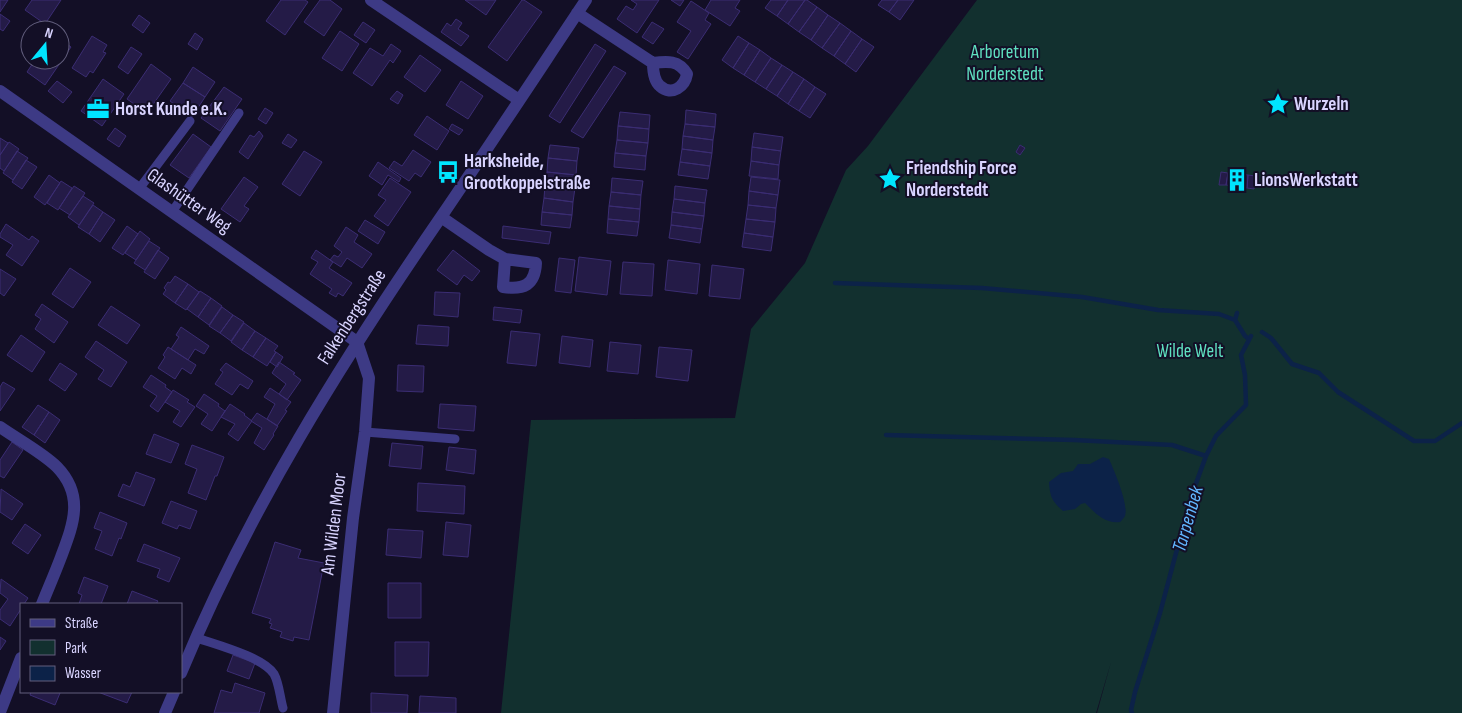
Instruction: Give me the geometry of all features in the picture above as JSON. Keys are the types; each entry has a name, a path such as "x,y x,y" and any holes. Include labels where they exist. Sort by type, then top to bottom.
{"street":[{"path":"371,0 519,100"},
{"name":"Falkenbergstraße","path":"182,671 232,563 277,478 357,342 586,0"},
{"path":"577,13 653,63"},
{"name":"Glashütter Weg","path":"0,91 357,342"},
{"path":"441,216 505,259"},
{"name":"Am Wilden Moor","path":"333,713 351,538 365,432 369,378 357,342"},
{"path":"0,427 56,466 66,480 73,495 74,522 42,603"},
{"path":"0,712 20,661"},
{"path":"165,713 174,693"}],"lane":[{"path":"172,212 238,113"},
{"path":"139,189 190,121"},
{"path":"365,432 455,439"},
{"path":"197,638 265,664 274,675 283,708"}],"green space":[{"path":"977,0 1462,0 1462,713 1097,713 1111,662 1096,713 501,713 531,420 735,418 751,329 805,263 846,170 868,146"}],"water":[{"path":"1103,457 1109,459 1120,488 1126,511 1123,519 1120,522 1105,520 1085,503 1075,509 1063,511 1052,498 1049,482 1061,473 1073,471 1078,464 1090,464"}],"building":[{"path":"0,0 8,0 0,12"},
{"path":"32,0 61,0 48,20 39,20 25,10"},
{"path":"281,0 305,0 308,2 285,35 266,21"},
{"path":"320,0 330,0 342,9 324,36 304,22"},
{"path":"465,0 496,0 486,15"},
{"path":"522,0 542,12 507,61 488,47"},
{"path":"631,0 659,0 637,33 617,19 626,6 633,10 637,4"},
{"path":"671,0 684,0 680,6"},
{"path":"711,0 740,0 735,8 740,11 730,26 705,10"},
{"path":"771,0 788,0 777,16 765,8"},
{"path":"788,0 805,0 788,24 777,16"},
{"path":"805,0 817,7 799,32 788,24"},
{"path":"882,0 898,0 889,12 878,5"},
{"path":"898,0 914,0 900,20 889,12"},
{"path":"691,1 709,13 705,20 711,24 688,59 677,52 691,31 677,22"},
{"path":"817,7 828,15 811,40 799,32"},
{"path":"0,14 10,21 3,31 0,29"},
{"path":"139,15 150,23 143,33 132,25"},
{"path":"828,15 840,23 822,48 811,40"},
{"path":"456,19 462,23 458,29 469,36 461,46 441,32 447,23 451,26"},
{"path":"363,22 375,30 366,43 354,35"},
{"path":"652,22 664,29 653,44 642,37"},
{"path":"840,23 851,31 834,56 822,48"},
{"path":"340,31 359,44 342,71 322,58"},
{"path":"851,31 862,39 845,64 834,56"},
{"path":"195,33 203,39 197,50 188,44"},
{"path":"92,36 107,45 103,52 106,53 93,73 90,71 86,77 72,68"},
{"path":"738,36 749,43 733,68 722,60"},
{"path":"862,39 874,47 856,72 845,64"},
{"path":"749,43 760,50 744,75 733,68"},
{"path":"391,44 401,51 393,63 390,60 372,86 353,73 370,48 383,56"},
{"path":"595,44 606,51 560,123 549,116"},
{"path":"131,47 142,54 128,74 118,67"},
{"path":"760,50 771,58 755,82 744,75"},
{"path":"420,55 441,70 425,92 404,77"},
{"path":"771,58 782,65 766,89 755,82"},
{"path":"151,64 171,79 147,113 127,99"},
{"path":"782,65 793,72 777,96 766,89"},
{"path":"614,66 626,73 583,138 571,131"},
{"path":"193,67 215,82 205,97 183,83"},
{"path":"28,70 55,70 45,85 27,72"},
{"path":"793,72 804,79 788,104 777,96"},
{"path":"103,79 124,94 102,126 81,111"},
{"path":"804,79 815,87 799,111 788,104"},
{"path":"57,81 72,92 63,103 48,91"},
{"path":"461,81 483,96 468,119 446,105"},
{"path":"183,83 205,97 192,117 170,101"},
{"path":"224,87 242,99 220,131 201,118"},
{"path":"815,87 826,94 810,118 799,111"},
{"path":"397,91 403,95 398,104 390,99"},
{"path":"265,108 273,113 266,124 258,119"},
{"path":"686,110 716,114 715,127 685,124"},
{"path":"620,112 650,115 649,129 618,126"},
{"path":"427,116 449,131 437,150 414,135"},
{"path":"452,124 463,130 459,135 449,129"},
{"path":"685,124 715,127 713,140 683,136"},
{"path":"618,126 649,129 648,143 617,140"},
{"path":"115,128 126,136 119,147 107,139"},
{"path":"259,131 263,136 248,159 239,152 250,135 254,137"},
{"path":"754,133 783,137 781,151 752,147"},
{"path":"193,134 211,147 189,178 170,165"},
{"path":"288,134 297,140 291,148 282,143"},
{"path":"683,136 713,140 712,153 682,149"},
{"path":"0,138 8,143 0,155"},
{"path":"617,140 648,143 646,156 615,153"},
{"path":"9,142 19,149 4,171 0,168 0,155"},
{"path":"550,145 579,148 577,161 548,158"},
{"path":"1020,145 1025,148 1020,155 1016,152"},
{"path":"752,147 781,151 779,165 751,161"},
{"path":"682,149 712,153 710,166 680,162"},
{"path":"413,150 431,162 421,177 415,173 409,181 389,168 394,161 402,166"},
{"path":"17,151 28,158 13,180 3,173"},
{"path":"304,151 322,162 300,196 282,184"},
{"path":"615,153 646,156 645,170 614,167"},
{"path":"548,158 577,161 576,175 547,172"},
{"path":"26,160 37,167 22,189 12,182"},
{"path":"751,161 779,165 778,179 749,176"},
{"path":"378,162 401,178 399,182 388,175 382,185 369,176"},
{"path":"680,162 710,166 708,179 678,175"},
{"path":"547,172 576,175 575,188 545,185"},
{"path":"1221,172 1228,173 1226,185 1219,185"},
{"name":"LionsWerkstatt","path":"1228,173 1248,175 1247,188 1226,185"},
{"path":"49,175 60,183 45,205 34,197"},
{"path":"1248,175 1255,176 1254,189 1247,188"},
{"path":"244,177 258,187 244,206 249,209 240,222 221,209"},
{"path":"751,177 780,180 778,195 749,191"},
{"path":"390,178 411,192 388,226 374,216 386,200 378,195"},
{"path":"612,178 643,181 641,195 611,192"},
{"path":"61,181 72,188 58,210 47,203"},
{"path":"545,185 575,188 573,202 544,198"},
{"path":"74,186 85,193 70,215 59,208"},
{"path":"675,186 707,190 705,203 674,199"},
{"path":"749,191 778,195 776,208 748,205"},
{"path":"611,192 641,195 640,209 609,206"},
{"path":"83,196 94,203 79,225 68,217"},
{"path":"544,198 573,202 572,215 542,212"},
{"path":"674,199 705,203 704,216 672,212"},
{"path":"93,205 103,212 89,234 78,227"},
{"path":"748,205 776,208 775,222 746,219"},
{"path":"609,206 640,209 639,222 608,219"},
{"path":"103,212 115,220 100,242 89,234"},
{"path":"542,212 572,215 570,228 541,225"},
{"path":"672,212 704,216 702,229 671,225"},
{"path":"608,219 639,222 637,236 607,233"},
{"path":"746,219 775,222 773,237 744,233"},
{"path":"365,220 385,232 378,244 358,231"},
{"path":"6,224 29,240 32,236 39,241 22,266 6,255 13,245 0,237"},
{"path":"671,225 702,229 700,243 669,238"},
{"path":"127,226 138,234 123,255 112,248"},
{"path":"503,226 551,232 549,244 502,238"},
{"path":"346,227 358,235 354,242 372,254 362,268 347,258 341,267 330,260 334,255 338,257 342,252 334,246"},
{"path":"140,231 150,239 136,260 125,253"},
{"path":"744,233 773,237 771,251 742,247"},
{"path":"149,241 160,248 145,270 134,263"},
{"path":"158,250 169,258 155,279 144,272"},
{"path":"316,250 333,262 329,268 352,283 343,296 338,293 336,297 329,293 332,289 310,274 318,262 311,258"},
{"path":"453,250 480,271 472,281 464,275 457,285 437,270"},
{"path":"579,257 611,261 607,295 575,291"},
{"path":"559,258 575,260 571,293 555,291"},
{"path":"668,260 700,264 697,294 665,290"},
{"path":"623,262 654,264 652,296 620,294"},
{"path":"712,265 744,269 740,299 709,296"},
{"path":"70,268 91,282 73,308 52,294"},
{"path":"0,269 16,279 4,296 0,293"},
{"path":"175,276 188,284 175,303 163,294 168,282 170,283"},
{"path":"188,284 199,292 186,310 175,303"},
{"path":"200,291 211,298 198,317 187,309"},
{"path":"435,292 460,293 458,317 434,315"},
{"path":"211,298 222,306 209,325 198,317"},
{"path":"42,304 68,322 54,343 35,329 41,319 35,315"},
{"path":"111,306 140,325 127,344 98,325"},
{"path":"222,307 233,315 220,333 209,326"},
{"path":"494,307 522,310 520,323 493,320"},
{"path":"233,315 244,322 231,341 220,333"},
{"path":"244,323 255,331 242,350 231,342"},
{"path":"418,325 449,327 448,346 416,344"},
{"path":"181,327 209,346 204,354 195,349 188,360 171,349 179,337 176,335"},
{"path":"255,331 266,338 253,357 242,350"},
{"path":"511,331 540,334 536,366 507,363"},
{"path":"21,335 45,352 32,372 7,355"},
{"path":"562,336 593,340 590,367 559,363"},
{"path":"266,338 278,346 267,366 253,357"},
{"path":"96,341 127,362 111,387 98,379 104,370 85,357"},
{"path":"610,342 641,345 638,374 607,371"},
{"path":"168,347 196,365 191,374 182,368 175,379 158,368 165,357 163,355"},
{"path":"659,347 692,350 688,381 656,377"},
{"path":"276,352 283,357 277,367 270,362"},
{"path":"279,362 295,373 293,374 301,380 287,400 279,394 286,384 272,373"},
{"path":"60,363 77,374 65,391 49,380"},
{"path":"226,363 253,381 248,389 240,384 232,395 215,384 223,372 220,370"},
{"path":"398,365 424,366 423,392 397,391"},
{"path":"151,375 166,385 165,387 172,392 158,412 150,406 157,396 143,387"},
{"path":"3,382 15,389 0,411 0,387"},
{"path":"270,388 291,402 277,426 267,419 275,404 264,397"},
{"path":"173,390 189,400 187,402 195,407 181,427 173,422 180,411 165,402"},
{"path":"204,394 219,404 218,406 225,411 212,431 201,424 208,414 196,406"},
{"path":"230,404 252,421 238,441 228,434 235,424 221,417"},
{"path":"440,404 476,406 474,431 438,428"},
{"path":"38,405 49,412 34,435 22,427"},
{"path":"49,412 60,420 45,443 34,435"},
{"path":"257,413 278,426 264,450 254,443 262,428 251,421"},
{"path":"154,434 179,444 171,463 146,454"},
{"path":"12,442 23,450 4,478 0,476 0,460"},
{"path":"392,443 423,446 421,469 389,466"},
{"path":"192,445 224,457 206,500 188,493 197,469 185,464"},
{"path":"449,447 476,450 474,474 446,470"},
{"path":"136,472 155,479 144,506 118,496 123,484 130,487"},
{"path":"418,483 465,486 464,514 417,511"},
{"path":"1,489 23,504 12,520 0,512"},
{"path":"171,501 197,511 190,529 179,525 177,529 162,523"},
{"path":"100,512 127,523 112,556 95,549 102,531 94,528"},
{"path":"446,522 471,525 468,557 443,555"},
{"path":"25,524 41,535 28,554 12,543"},
{"path":"388,529 423,531 421,558 386,555"},
{"path":"275,542 301,550 298,558 324,563 309,640 294,637 293,641 280,637 282,632 270,628 272,624 269,623 271,619 252,613"},
{"path":"144,544 180,558 169,582 157,577 160,569 137,561"},
{"path":"84,577 108,586 101,603 79,603 82,595 78,593"},
{"path":"1,579 28,598 25,603 20,603 20,611 10,626 0,619 0,610 8,599 0,593"},
{"path":"388,583 421,583 421,618 388,618"},
{"path":"132,591 158,601 157,603 127,603"},
{"path":"0,637 6,641 0,650"},
{"path":"395,642 429,642 428,676 395,676"},
{"path":"233,655 255,663 249,679 227,671"},
{"path":"235,683 265,693 259,713 214,713 221,690 232,693"},
{"path":"31,693 60,693 55,705 30,695"},
{"path":"101,693 132,693 127,703"},
{"path":"371,693 408,695 407,713 371,713"},
{"path":"420,696 456,698 456,713 419,713"}],"waterway":[{"path":"835,283 982,288 1082,297 1158,310 1219,314 1235,320 1237,313"},
{"path":"1235,320 1249,339"},
{"name":"Tarpenbek","path":"1262,332 1271,338 1292,364 1319,373 1338,392 1414,441 1435,441 1462,423"},
{"name":"Tarpenbek","path":"1132,713 1135,692 1160,613 1191,497 1206,456 1216,436 1246,405 1245,375 1241,355 1251,336"},
{"path":"886,435 1074,440 1172,445 1206,456"}],"place":[{"name":"Wurzeln","path":"1278,104"},
{"name":"Horst Kunde e.K.","path":"98,109"},
{"name":"Harksheide, Grootkoppelstraße","path":"448,172"},
{"name":"Friendship Force Norderstedt","path":"890,179"},
{"name":"LionsWerkstatt","path":"1237,180"}],"park label":[{"name":"Arboretum Norderstedt","path":"1005,63"},
{"name":"Wilde Welt","path":"1190,351"}]}
